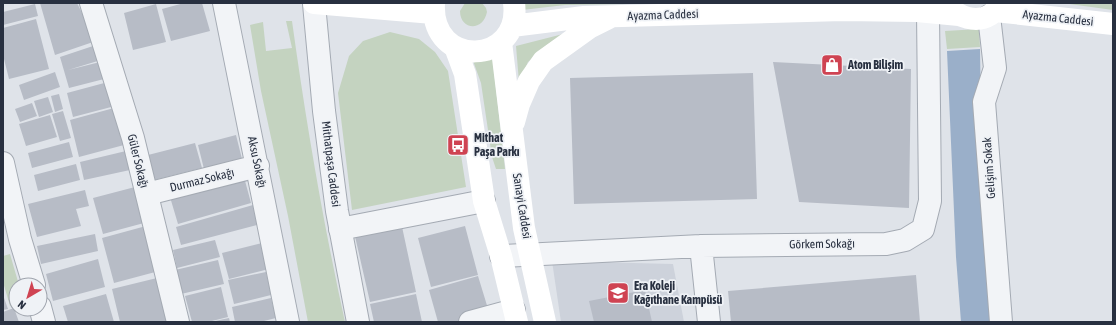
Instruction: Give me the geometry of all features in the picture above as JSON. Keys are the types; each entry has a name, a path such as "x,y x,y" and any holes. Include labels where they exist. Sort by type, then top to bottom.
{"main road":[{"path":"312,3 433,8 436,27 444,39 455,47 466,74 484,201 501,256 515,316"},
{"name":"Sanayi Caddesi","path":"514,3 515,12 506,34 512,129 524,228 545,322"},
{"name":"Ayazma Caddesi","path":"455,47 466,51 479,52 491,48 506,34 584,17 843,10 928,12 953,9 973,19 995,10 1113,24"},
{"path":"512,129 519,104 529,81 543,60 589,28 613,16"}],"street":[{"name":"Güler Sokağı","path":"91,3 133,138 178,322"},
{"name":"Aksu Sokağı","path":"224,3 258,166 288,322"},
{"name":"Mithatpaşa Caddesi","path":"312,3 324,111 340,229 358,322"},
{"name":"Gelişim Sokak","path":"995,10 995,68 984,102 1001,322"},
{"name":"Görkem Sokağı","path":"501,256 701,246 886,244 905,240 923,229 930,201 928,12"},
{"path":"3,163 20,239 32,277"},
{"name":"Durmaz Sokağı","path":"147,194 258,166"},
{"path":"340,229 484,201"},
{"path":"701,246 709,322"},
{"path":"470,322 515,316"}],"shaded area":[{"name":"Era Koleji Kağıthane Kampüsü","path":"552,261 673,264 684,322 561,322"}],"green space":[{"path":"465,3 482,3 486,8 487,12 485,18 481,23 472,26 467,25 464,22 460,11"},
{"path":"521,3 630,4 565,5 522,10"},
{"path":"1062,3 1108,3 1113,4 1113,10"},
{"path":"286,21 292,21 303,97 329,247 345,322 308,322 288,216 261,91 250,25 263,22 266,51 292,48"},
{"path":"979,29 980,47 947,49 945,31"},
{"path":"390,32 419,39 435,52 448,71 466,187 352,210 338,93 349,56 363,41"},
{"path":"567,33 547,45 528,62 519,82 516,46"},
{"path":"492,53 505,169 496,169 492,157 481,83 472,58"},
{"path":"10,254 17,277 8,277 8,299 3,282 3,256"}],"water":[{"path":"980,49 982,175 991,322 961,322 956,257 947,51"}],"building":[{"path":"40,3 77,3 96,41 55,55"},
{"path":"184,3 202,3 210,31 171,41 162,9"},
{"path":"35,4 38,16 3,25 3,12"},
{"path":"156,4 166,42 133,50 124,13"},
{"path":"36,19 49,69 9,79 3,55 3,28"},
{"path":"96,45 101,60 68,70 104,61 108,78 69,88 60,57"},
{"path":"773,62 911,69 909,208 799,202"},
{"path":"55,72 60,87 24,100 19,85"},
{"path":"753,73 757,199 574,204 570,78"},
{"path":"108,82 115,106 73,117 67,93"},
{"path":"59,94 63,109 55,112 51,96"},
{"path":"48,97 53,112 39,117 34,101"},
{"path":"32,103 37,116 20,122 15,109"},
{"path":"114,108 124,145 79,157 70,120"},
{"path":"63,111 71,138 60,141 52,114"},
{"path":"50,115 57,137 26,146 19,124"},
{"path":"236,135 242,159 204,169 198,145"},
{"path":"69,142 73,157 32,168 28,153"},
{"path":"195,143 202,168 154,180 148,155"},
{"path":"126,151 130,170 84,180 80,162"},
{"path":"76,164 80,180 38,191 34,175"},
{"path":"244,177 251,203 178,224 170,197"},
{"path":"135,187 144,223 103,234 93,198"},
{"path":"85,190 89,206 76,209 81,226 37,237 28,204"},
{"path":"253,205 257,225 181,245 176,227"},
{"path":"401,222 416,292 370,302 354,232"},
{"path":"146,226 159,271 114,283 102,238"},
{"path":"465,226 478,275 431,287 418,238"},
{"path":"95,234 98,251 41,264 37,246"},
{"path":"215,240 220,257 177,268 173,250"},
{"path":"262,243 269,269 229,279 222,253"},
{"path":"98,259 105,287 53,301 46,274"},
{"path":"218,260 224,284 181,294 175,270"},
{"path":"266,272 271,295 234,304 228,280"},
{"path":"916,275 920,322 731,322 728,291"},
{"path":"478,276 489,312 454,322 438,322 429,290"},
{"path":"157,278 169,322 120,322 112,289"},
{"path":"221,287 228,317 208,322 192,322 185,296"},
{"path":"645,290 652,322 594,322 589,301"},
{"path":"106,294 114,322 68,322 63,306"},
{"path":"416,294 422,322 374,322 370,304"},
{"path":"3,295 8,309 3,310"},
{"path":"271,298 276,318 260,322 235,322 232,307"},
{"path":"8,310 8,317 17,317 19,322 3,322 3,312"},
{"path":"229,318 230,322 215,322 215,321"}],"place":[{"name":"Atom Bilişim","path":"832,65"},
{"name":"Mithat Paşa Parkı","path":"458,145"},
{"name":"Era Koleji Kağıthane Kampüsü","path":"618,293"}]}
